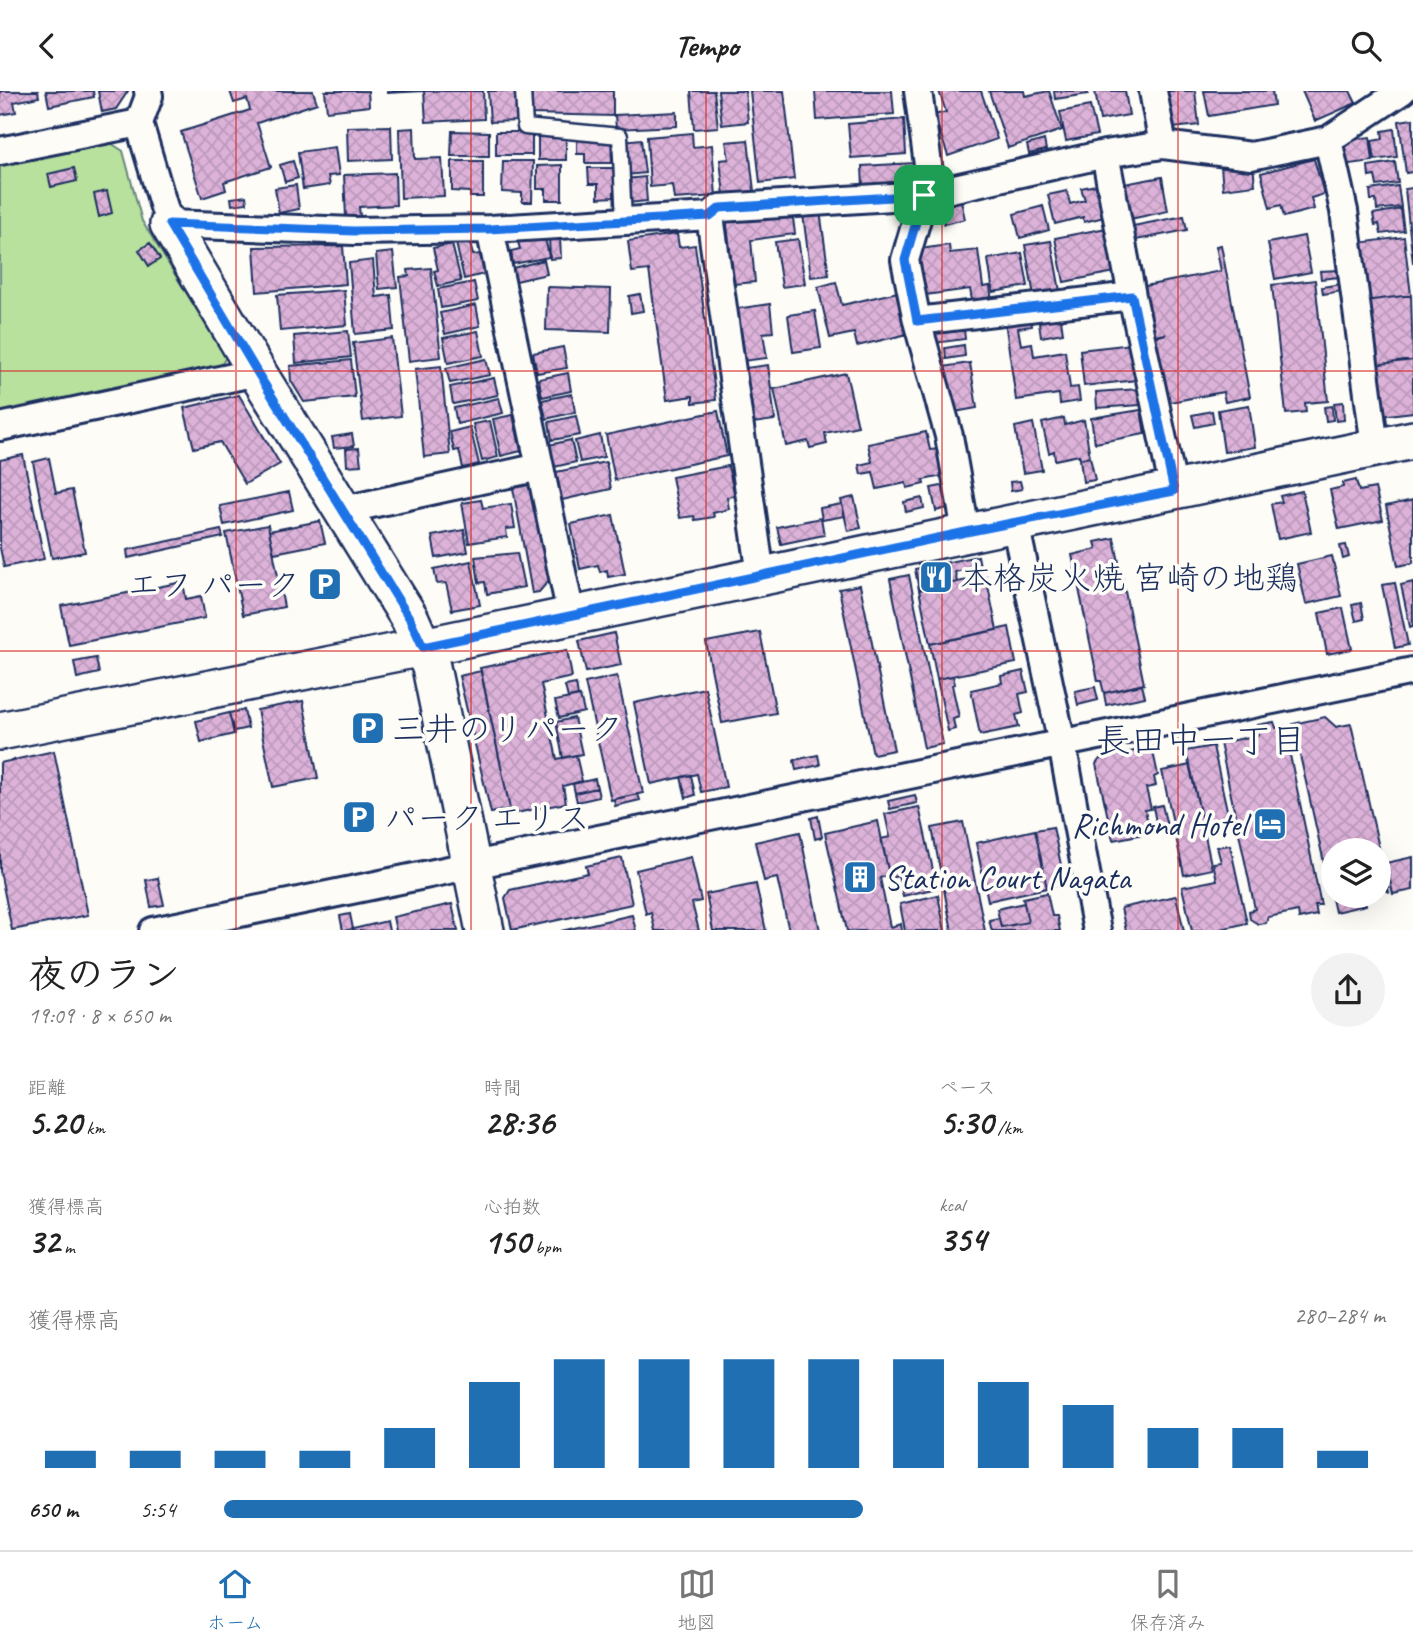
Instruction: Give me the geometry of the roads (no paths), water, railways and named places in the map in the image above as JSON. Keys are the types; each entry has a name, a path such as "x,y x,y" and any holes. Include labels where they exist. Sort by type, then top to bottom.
{"street":[{"path":"148,91 149,96 139,123 169,224 410,619 423,647 431,667 485,930"},
{"path":"918,91 929,172 905,260 917,321 949,436 966,532"},
{"path":"1153,91 1163,145"},
{"path":"169,224 354,231 490,229 710,216 720,208 924,195 1105,154 1163,145 1251,156 1328,140 1402,91"},
{"path":"0,151 139,123"},
{"path":"1328,140 1344,211 1375,447"},
{"path":"1105,154 1174,491"},
{"path":"710,216 761,576"},
{"path":"490,229 571,615"},
{"path":"917,321 1132,296"},
{"path":"0,427 257,372"},
{"path":"0,731 423,647 1413,440"},
{"path":"344,510 540,467"},
{"path":"1015,523 1062,744 1097,930"},
{"path":"153,930 1413,671"}],"lane":[{"path":"523,91 525,127 620,136 624,221"}],"place":[{"name":"本格炭火焼 宮崎の地鶏","path":"936,577"},
{"name":"エフ パーク","path":"325,584"},
{"name":"三井のリパーク","path":"368,728"},
{"name":"パーク エリス","path":"359,817"},
{"name":"Richmond Hotel","path":"1270,824"},
{"name":"Station Court Nagata","path":"860,877"}],"district":[{"name":"長田中一丁目","path":"1201,740"}]}
